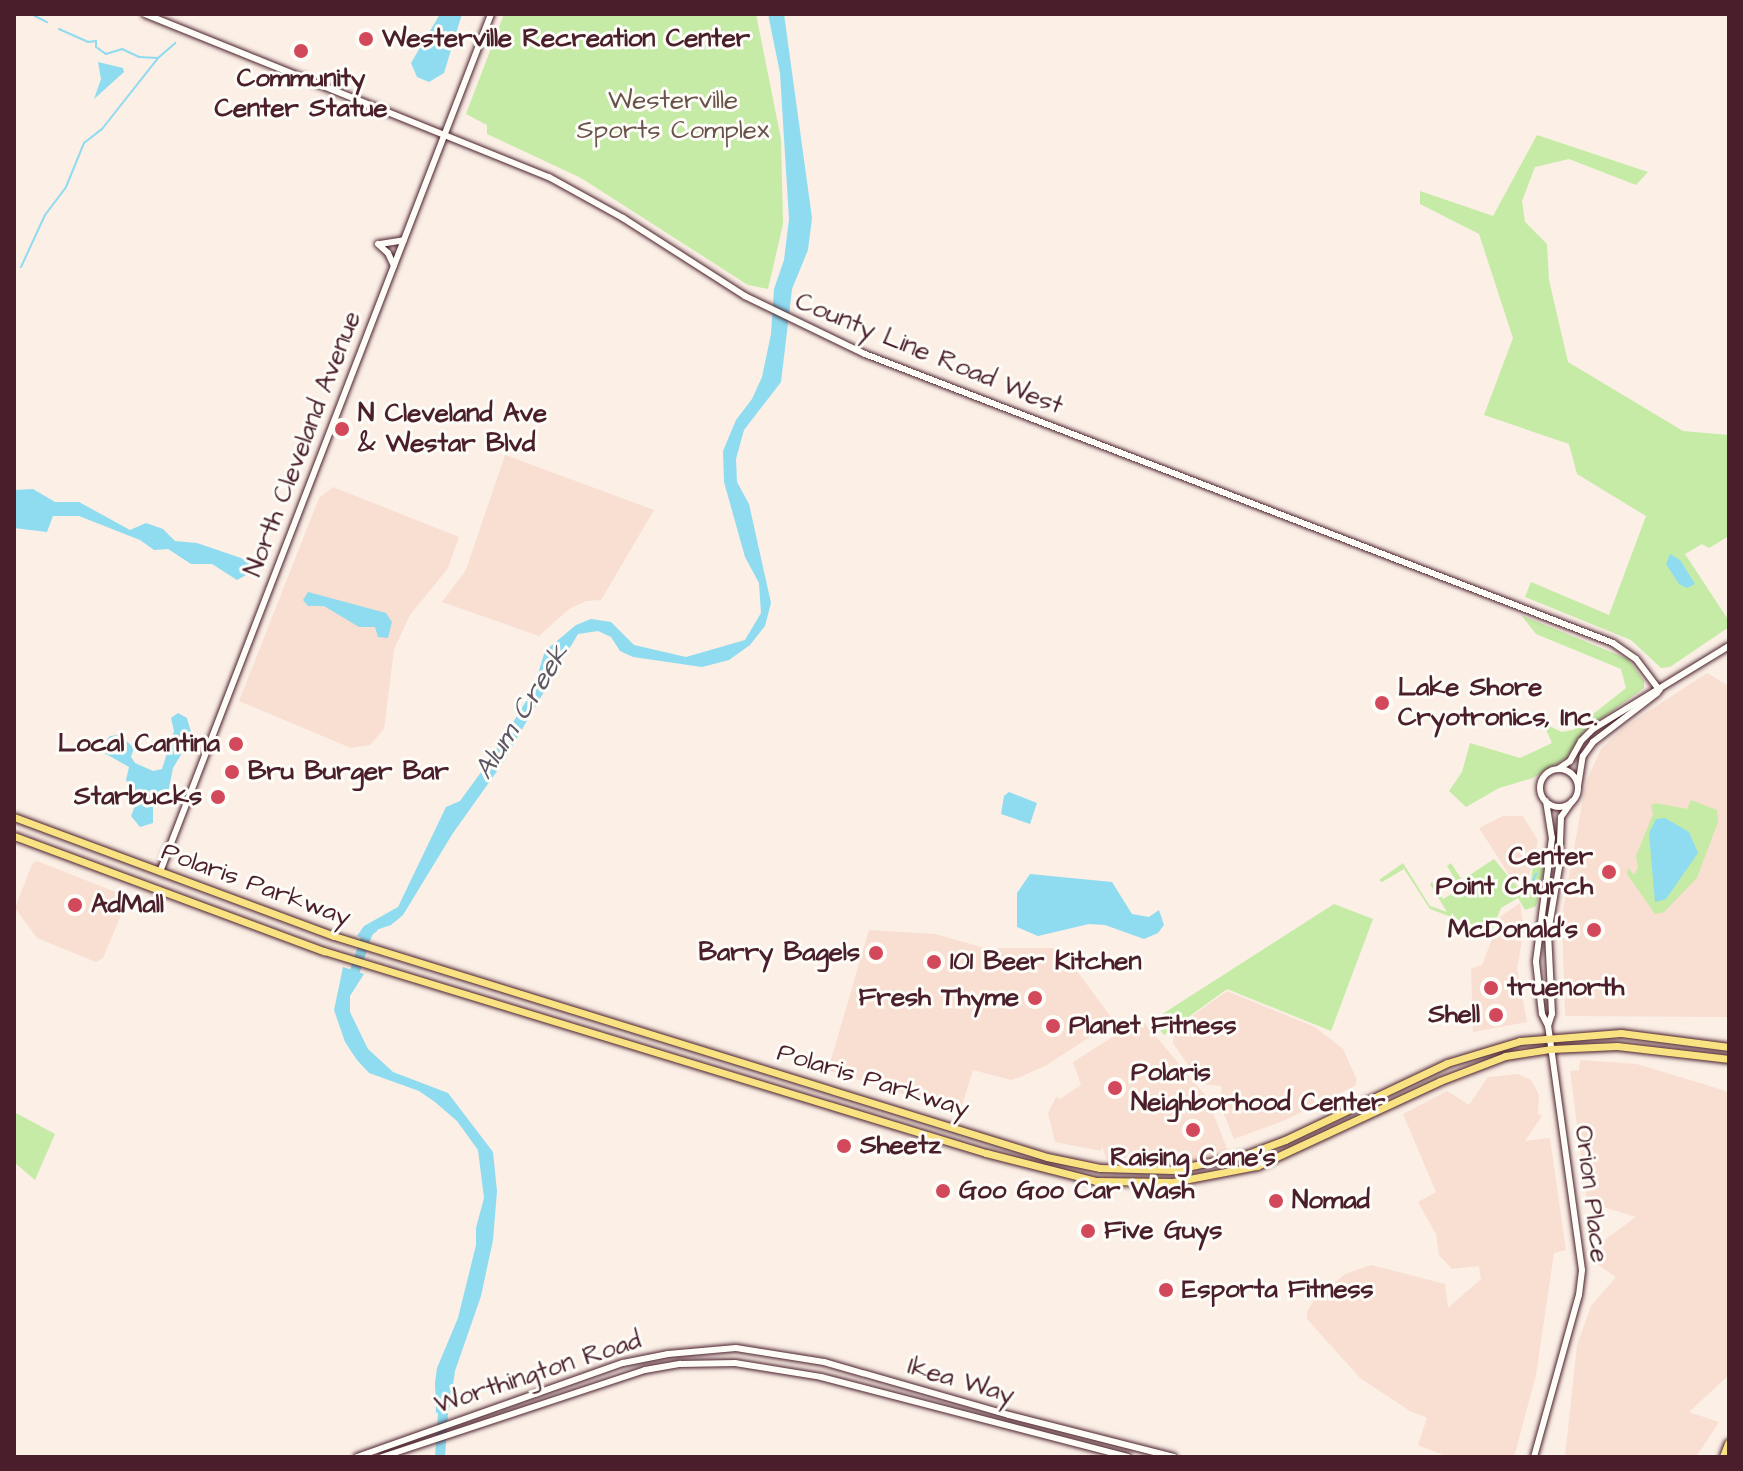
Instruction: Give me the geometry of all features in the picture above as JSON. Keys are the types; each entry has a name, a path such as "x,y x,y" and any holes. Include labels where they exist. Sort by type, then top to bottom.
{"highway":[{"path":"1724,1457 1729,1444"}],"main road":[{"name":"County Line Road West","path":"145,14 445,132 549,177 594,201 745,296 808,329 1613,643 1636,659 1659,690"},
{"name":"North Cleveland Avenue","path":"153,889 491,14"},
{"path":"394,266 388,253 378,244 392,245 404,240"},
{"path":"1659,690 1646,695 1587,734 1570,761 1547,773 1541,783 1546,801 1557,807 1572,801 1583,756 1593,742 1659,690 1729,646"},
{"path":"1558,769 1569,772 1578,786"},
{"name":"Orion Place","path":"1534,1457 1579,1295 1582,1270 1548,1026 1542,1014 1536,962 1551,854 1546,801"},
{"name":"Orion Place","path":"1548,1026 1552,1014 1547,941 1561,856 1561,817 1572,801"},
{"name":"Polaris Parkway","path":"14,817 344,939 1047,1157 1117,1169 1172,1170 1245,1155 1285,1140 1447,1063 1494,1047 1549,1037 1629,1033 1729,1047"},
{"path":"1550,821 1561,856"},
{"name":"Polaris Parkway","path":"14,836 338,956 420,982 1049,1172 1121,1183 1186,1181 1257,1166 1469,1068 1505,1056 1551,1049 1648,1047 1729,1059"},
{"name":"Worthington Road","path":"357,1457 466,1416 641,1358 736,1348"},
{"name":"Ikea Way","path":"736,1348 824,1362 996,1412 1174,1457"},
{"name":"Worthington Road","path":"382,1457 645,1370 680,1364 735,1363"},
{"name":"Ikea Way","path":"735,1363 821,1377 1128,1457"}],"shaded area":[{"path":"505,455 654,510 601,600 586,601 569,609 539,636 442,602 466,570"},
{"path":"333,487 459,537 448,568 410,615 394,649 384,729 370,745 351,748 239,701 319,498"},
{"path":"1707,673 1729,686 1729,1017 1565,1016 1562,916 1586,782 1601,749 1623,728"},
{"path":"1503,816 1523,816 1538,841 1528,880 1517,887 1479,828"},
{"path":"37,861 118,893 124,908 103,958 96,962 37,938 15,908 32,864"},
{"path":"1520,903 1524,930 1517,968 1527,1022 1473,1032 1471,969 1482,965 1501,916"},
{"path":"869,930 935,934 985,948 1060,948 1114,1021 1047,1065 1018,1078 1011,1080 973,1070 960,1112 828,1070"},
{"path":"1227,991 1315,1027 1343,1049 1357,1080 1355,1086 1283,1121 1234,1139 1223,1112 1221,1086 1201,1084 1173,1043 1174,1029"},
{"name":"Polaris Neighborhood Center","path":"1141,1019 1207,1097 1231,1159 1197,1166 1110,1169 1102,1146 1101,1151 1055,1142 1048,1113 1056,1097 1060,1099 1081,1085 1073,1062"},
{"path":"1580,1060 1637,1064 1729,1092 1729,1375 1689,1412 1719,1422 1696,1457 1565,1457 1577,1345 1591,1306 1616,1277 1597,1264 1603,1241 1636,1217 1587,1202 1570,1071 1579,1070"},
{"path":"1518,1074 1531,1080 1539,1095 1538,1114 1542,1116 1525,1141 1550,1138 1566,1250 1554,1253 1536,1375 1514,1457 1448,1457 1418,1445 1427,1418 1410,1411 1360,1378 1307,1319 1307,1312 1314,1300 1345,1274 1371,1265 1445,1284 1448,1308 1481,1279 1479,1266 1452,1269 1439,1255 1436,1234 1418,1202 1436,1192 1403,1114 1447,1091 1469,1105 1488,1077"}],"green space":[{"name":"Westerville Sports Complex","path":"504,14 756,14 781,139 783,224 768,289 748,285 581,178 487,134 487,125 466,114"},
{"path":"1537,135 1648,172 1636,185 1569,159 1535,167 1522,201 1525,222 1547,244 1549,280 1568,362 1683,431 1729,435 1729,536 1709,548 1702,544 1685,554 1729,621 1729,627 1670,667 1661,668 1631,640 1525,597 1531,582 1609,615 1646,516 1577,474 1569,444 1484,415 1513,338 1479,234 1420,204 1420,191 1493,216"},
{"path":"1521,615 1628,659 1644,681 1644,688 1584,731 1566,758 1533,778 1499,788 1466,807 1449,791 1462,772 1470,743 1520,758 1552,743 1543,723 1562,732 1573,730 1626,688 1621,669 1536,634"},
{"path":"1691,800 1717,810 1718,822 1697,878 1664,912 1655,914 1627,874 1628,868 1634,875 1638,868 1636,856 1653,814 1651,805 1656,803 1687,809"},
{"path":"1494,859 1518,888 1531,881 1533,863 1541,864 1544,869 1536,906 1525,910 1518,898 1501,908 1491,932 1430,909 1404,869 1382,882 1379,880 1403,863 1430,906 1447,912 1430,884 1432,882 1443,899 1455,892 1459,898 1464,894 1447,866 1451,863 1462,880"},
{"path":"1334,904 1373,919 1331,1031 1227,989 1164,1035 1153,1020"},
{"path":"14,1112 55,1134 35,1180 14,1162"}],"water":[{"path":"440,14 462,14 444,73 429,82 417,77 411,63"},
{"path":"768,14 784,14 812,218 808,250 792,289 781,382 744,430 736,459 737,482 749,504 771,603 765,626 750,645 729,660 702,667 633,657 620,651 611,637 598,631 578,634 500,767 453,833 403,915 391,925 376,930 369,940 357,936 364,926 398,907 446,807 460,801 487,764 533,690 545,651 576,625 591,619 611,622 634,645 686,657 745,640 761,613 759,583 745,557 724,482 723,451 736,420 752,399 762,377 771,334 774,289 784,260 789,219 780,73"},
{"path":"98,62 123,68 124,72 94,99 101,79"},
{"path":"33,489 55,502 79,502 130,530 146,523 163,529 175,541 197,543 241,558 249,563 248,574 237,580 212,564 191,564 168,549 154,550 140,540 79,516 53,516 47,532 14,528 14,490"},
{"path":"1670,554 1680,560 1695,584 1687,588 1679,584 1666,564"},
{"path":"308,592 386,613 392,622 388,638 378,637 375,627 359,627 324,606 308,606 303,600"},
{"path":"178,713 187,718 191,732 182,741 182,753 173,768 168,793 153,806 153,823 140,827 131,816 136,803 134,791 126,780 129,767 99,750 110,736 120,735 134,748 131,757 135,763 153,771 162,769 174,731 171,718"},
{"path":"1009,792 1037,803 1030,824 1001,814 1004,796"},
{"path":"1665,818 1689,832 1698,853 1666,899 1655,902 1649,833 1656,819"},
{"path":"1030,874 1112,882 1132,914 1149,917 1159,910 1164,925 1158,933 1144,939 1105,925 1089,924 1038,936 1017,927 1017,893"},
{"path":"343,967 364,974 350,996 350,1012 368,1049 393,1072 448,1093 493,1152 497,1191 493,1240 481,1296 455,1371 449,1411 436,1413 435,1383 437,1368 458,1318 476,1245 476,1228 484,1198 478,1150 457,1121 435,1102 419,1091 369,1073 357,1060 345,1042 334,1010"}],"waterway":[{"path":"31,14 47,22"},
{"path":"59,29 88,42 96,41 96,47 106,54 122,49 139,57 158,58 175,43"},
{"path":"21,267 45,215 66,187 84,143 102,129 158,58"},
{"path":"1524,887 1529,889 1536,874"},
{"name":"Alum Creek","path":"351,983 368,931 373,928"},
{"name":"Alum Creek","path":"440,1457 444,1399"}],"place":[{"name":"Westerville Recreation Center","path":"366,39"},
{"name":"Community Center Statue","path":"301,51"},
{"name":"N Cleveland Ave & Westar Blvd","path":"342,429"},
{"name":"Lake Shore Cryotronics, Inc.","path":"1382,703"},
{"name":"Local Cantina","path":"236,744"},
{"name":"Bru Burger Bar","path":"232,772"},
{"name":"Starbucks","path":"218,797"},
{"name":"Center Point Church","path":"1609,872"},
{"name":"AdMall","path":"75,905"},
{"name":"McDonald's","path":"1594,930"},
{"name":"Barry Bagels","path":"876,953"},
{"name":"101 Beer Kitchen","path":"934,962"},
{"name":"truenorth","path":"1491,988"},
{"name":"Fresh Thyme","path":"1035,998"},
{"name":"Shell","path":"1496,1015"},
{"name":"Planet Fitness","path":"1053,1026"},
{"name":"Polaris Neighborhood Center","path":"1115,1088"},
{"name":"Raising Cane's","path":"1193,1130"},
{"name":"Sheetz","path":"844,1146"},
{"name":"Goo Goo Car Wash","path":"943,1191"},
{"name":"Nomad","path":"1276,1201"},
{"name":"Five Guys","path":"1088,1231"},
{"name":"Esporta Fitness","path":"1166,1290"}]}
